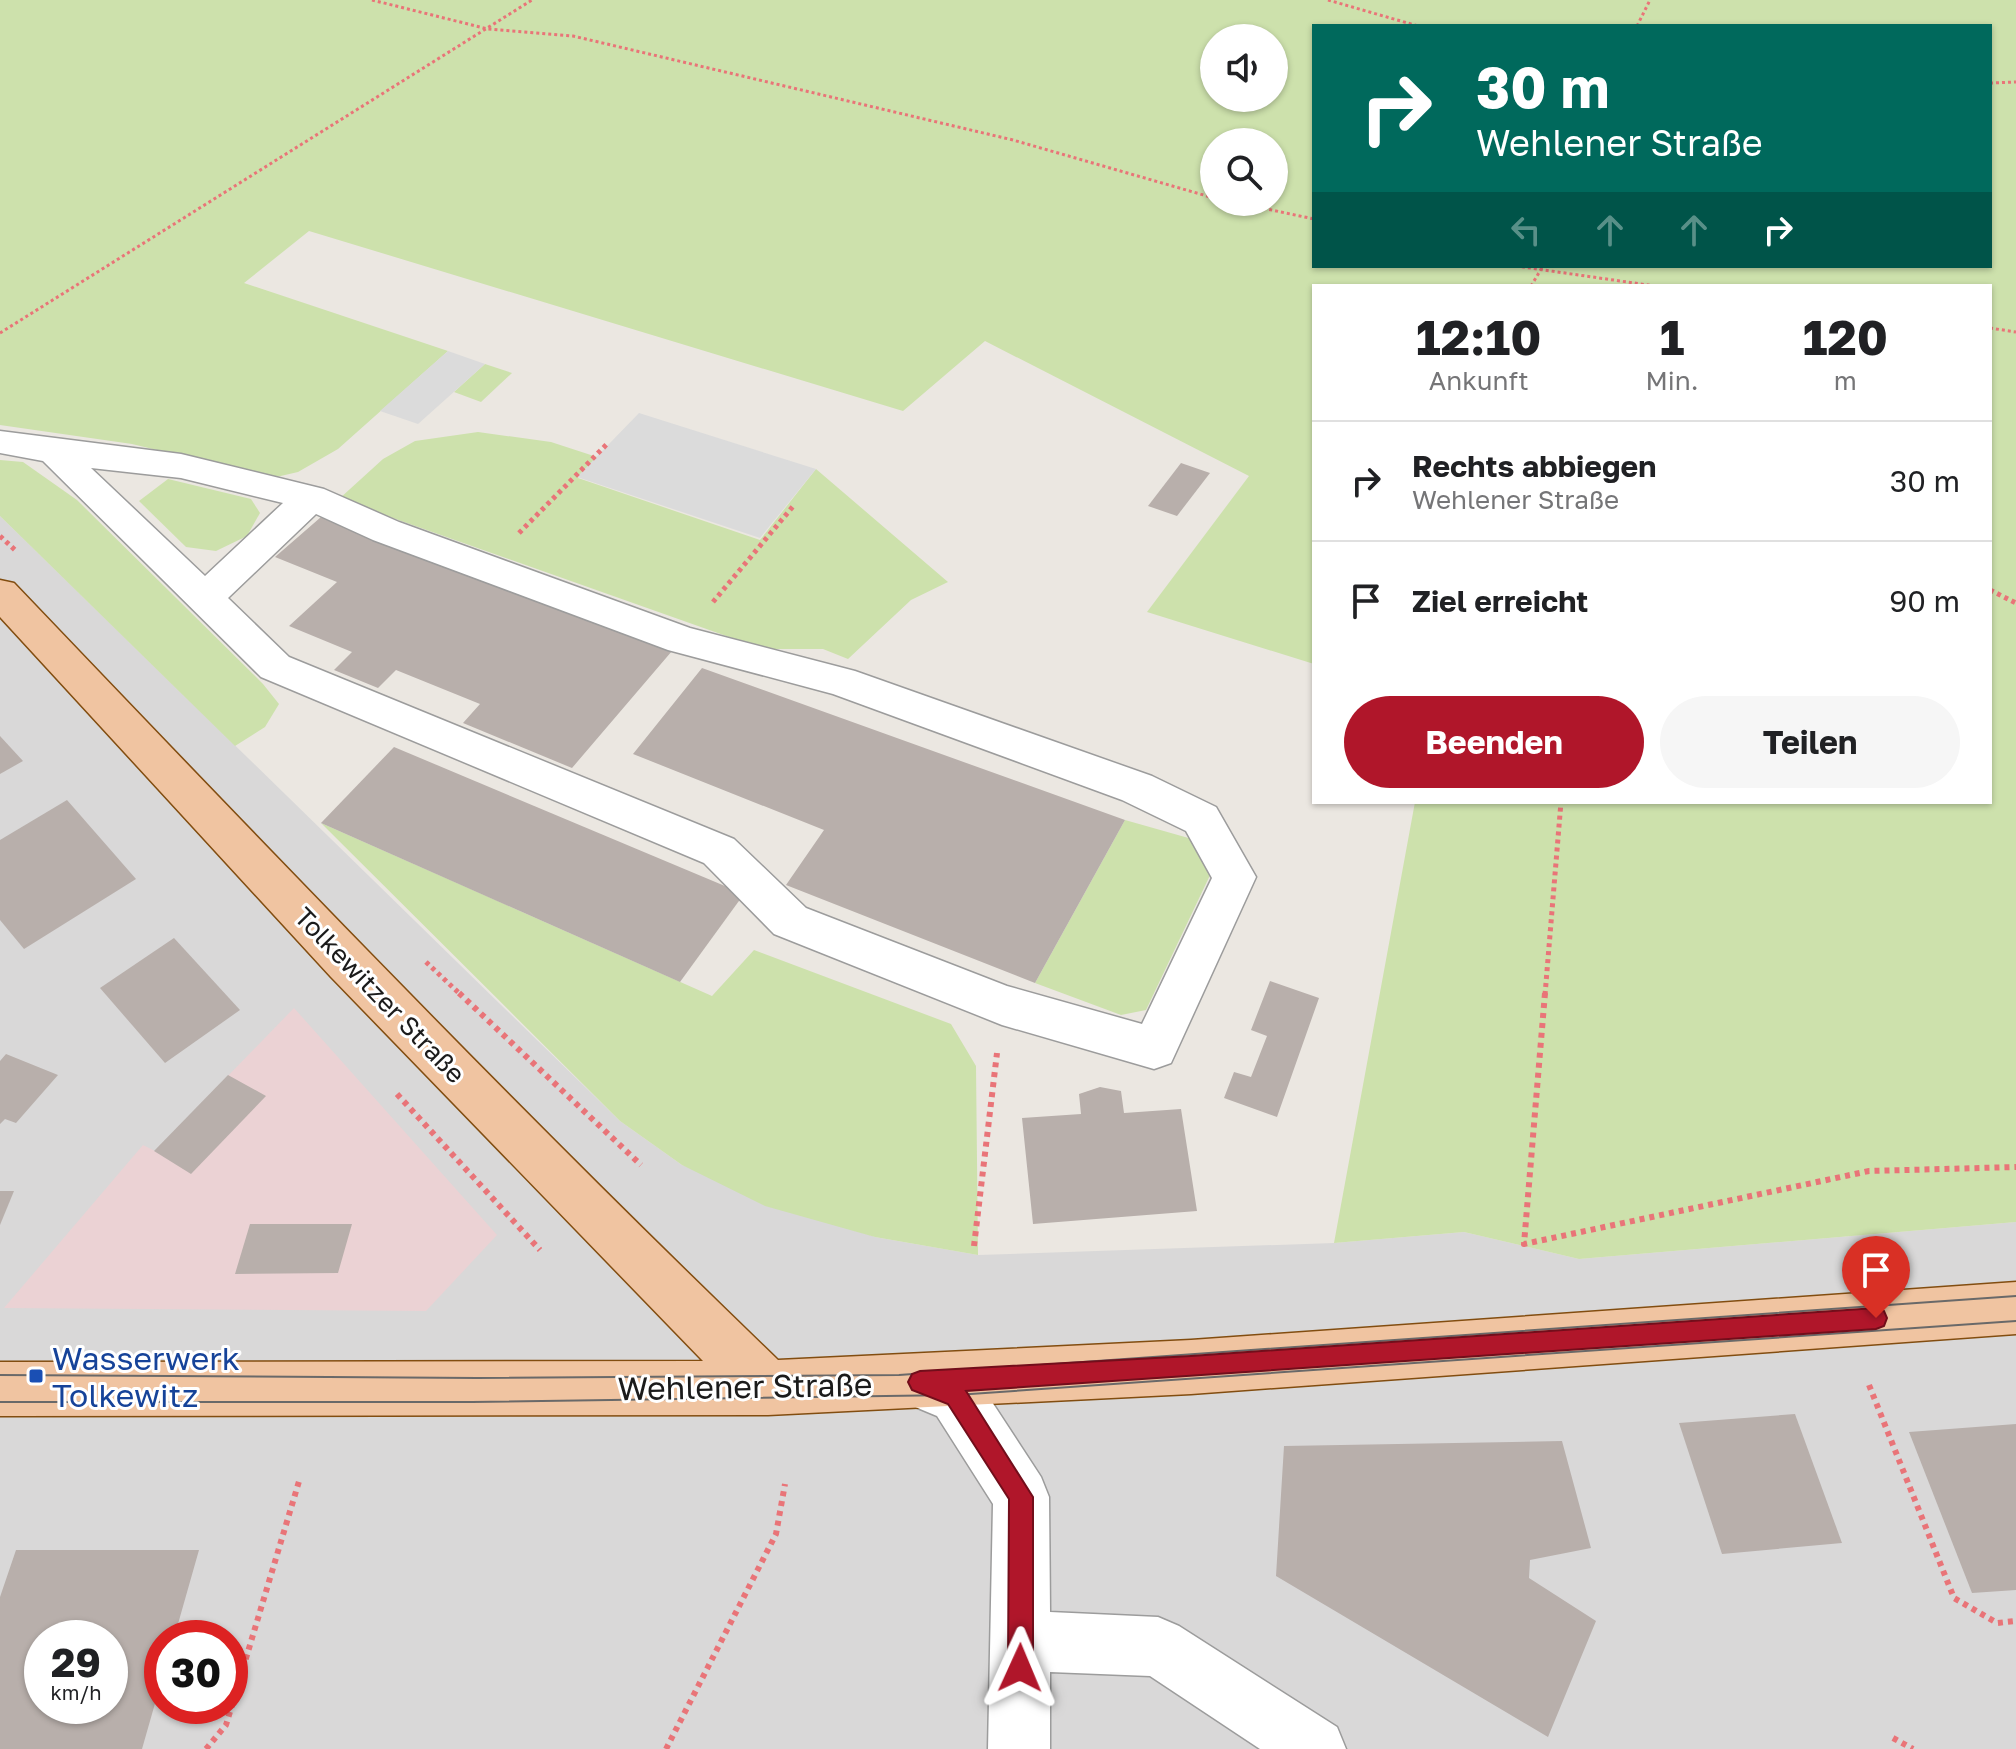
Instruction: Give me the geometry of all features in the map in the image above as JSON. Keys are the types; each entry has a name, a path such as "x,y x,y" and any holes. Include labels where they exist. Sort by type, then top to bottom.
{"main road":[{"name":"Tolkewitzer Straße","path":"0,593 347,963 587,1210 768,1388"},
{"name":"Wehlener Straße","path":"0,1389 768,1388 920,1382 1207,1366 2016,1308"}],"street":[{"path":"0,442 54,452 181,466 311,498 386,531 682,640 841,681 1137,788 1201,819 1234,877 1154,1048 1002,1005 790,921 719,851 275,667 54,452"},
{"path":"205,598 311,498"},
{"path":"920,1382 956,1395 1021,1497 1019,1749"},
{"path":"1021,1641 1158,1647 1315,1749"}],"path":[{"path":"372,0 488,29 573,36 1013,140 1200,194"},
{"path":"0,333 532,0"},
{"path":"1328,0 1411,24"},
{"path":"1638,24 1650,0"},
{"path":"1992,83 2016,82"},
{"path":"1288,213 1312,219"},
{"path":"1541,269 1642,284"},
{"path":"1992,328 2016,332"},
{"path":"485,568 607,444"},
{"path":"682,640 795,504"},
{"path":"1992,591 2016,603"},
{"path":"1561,804 1524,1244 1869,1171 2016,1167"},
{"path":"974,1246 1002,1005"},
{"path":"1869,1385 1954,1598 1997,1623 2016,1621"},
{"path":"206,1749 226,1725 300,1478"},
{"path":"666,1749 776,1534 785,1484"},
{"path":"1893,1738 1913,1749"}],"shaded area":[{"path":"448,351 485,364 418,424 380,411"},
{"path":"639,413 816,469 760,538 577,477"},
{"path":"0,516 620,1121 682,1165 875,1237 978,1255 1334,1243 1464,1232 1579,1259 2016,1222 2016,1749 0,1749"},
{"path":"294,1008 497,1235 426,1311 4,1308 143,1145 155,1151"}],"green space":[{"path":"0,0 2016,0 2016,1222 1579,1259 1464,1232 1334,1243 1415,804 1992,804 1992,284 1312,284 1312,663 1147,612 1249,476 985,341 903,411 309,231 244,283 448,351 338,449 298,472 272,478 132,444 0,425"},
{"path":"485,364 512,373 481,402 454,392"},
{"path":"478,432 551,442 597,457 578,478 760,540 816,469 948,582 911,600 848,659 823,649 763,649 339,499 383,459 415,441"},
{"path":"0,460 23,462 77,500 263,684 279,704 265,727 235,746 0,516"},
{"path":"168,479 251,499 260,513 247,536 216,551 186,547 139,501"},
{"path":"1125,820 1192,839 1212,871 1146,1010 1121,1015 1035,983"},
{"path":"321,823 712,996 754,950 951,1024 976,1066 978,1255 875,1237 765,1206 682,1165 620,1121"}],"building":[{"path":"1181,463 1210,473 1177,516 1148,506"},
{"path":"321,517 672,651 572,768 463,723 480,704 396,670 378,688 334,670 352,652 289,626 337,582 275,557"},
{"path":"702,668 1125,820 1035,983 786,885 824,830 633,754"},
{"path":"0,736 23,761 0,774"},
{"path":"394,747 744,894 680,982 321,823"},
{"path":"67,800 136,879 24,949 0,920 0,840"},
{"path":"174,938 240,1010 165,1063 100,988"},
{"path":"1270,981 1319,998 1277,1117 1224,1098 1234,1072 1251,1077 1267,1036 1251,1030"},
{"path":"6,1054 58,1075 16,1123 5,1119 0,1124 0,1061"},
{"path":"228,1075 266,1096 191,1174 154,1151"},
{"path":"1100,1087 1121,1091 1124,1113 1181,1109 1197,1211 1033,1224 1022,1118 1081,1114 1079,1094"},
{"path":"0,1191 14,1191 0,1225"},
{"path":"250,1224 352,1224 338,1273 235,1274"},
{"path":"1795,1414 1842,1543 1722,1554 1679,1423"},
{"path":"2016,1424 2016,1590 1972,1593 1909,1432"},
{"path":"1562,1441 1591,1548 1530,1560 1529,1578 1596,1621 1548,1737 1276,1576 1284,1446"},
{"path":"16,1550 199,1550 179,1620 144,1620 144,1724 149,1724 142,1749 0,1749 0,1597"}],"tram line":[{"path":"0,1375 477,1378 899,1375 2016,1296"},
{"path":"0,1402 472,1402 956,1395 2016,1321"}],"place":[{"name":"Wasserwerk Tolkewitz","path":"36,1376"}],"route":[{"path":"1020,1668 1021,1497 956,1395 920,1382 1191,1367 1876,1318"}]}
